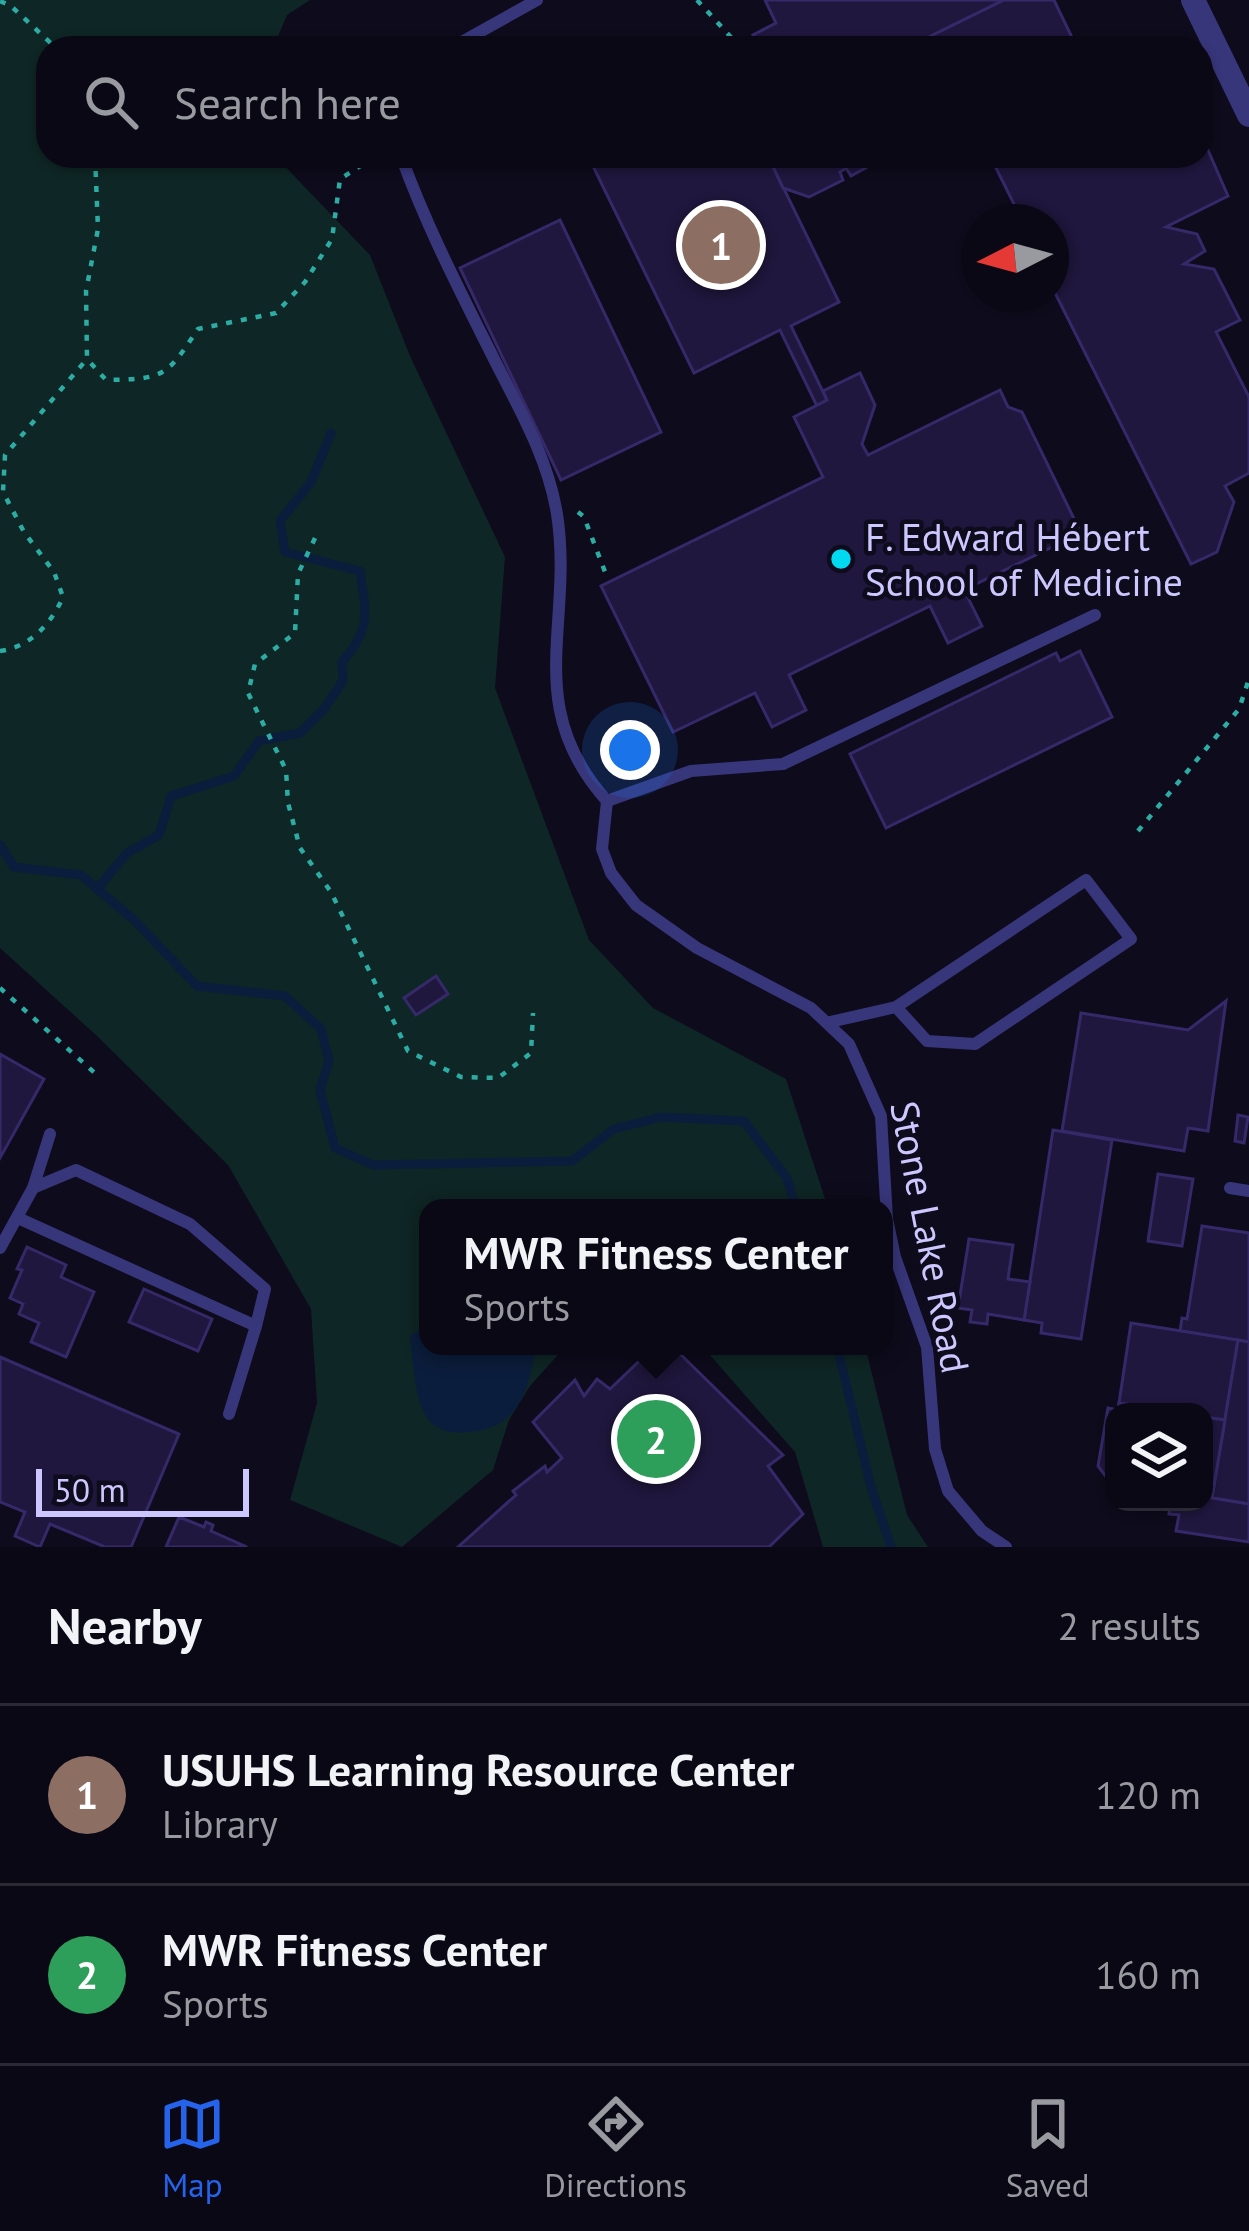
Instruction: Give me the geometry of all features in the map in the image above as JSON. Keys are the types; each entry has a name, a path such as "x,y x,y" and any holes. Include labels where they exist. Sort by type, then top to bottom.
{"street":[{"path":"1193,0 1211,36"},
{"path":"1213,41 1249,115"}],"lane":[{"path":"472,36 537,0"},
{"path":"405,168 422,213 541,453 554,502 560,553 559,712 575,760 607,801 691,771 783,764 1095,615"},
{"name":"Stone Lake Road","path":"607,801 602,848 610,873 636,905 697,948 811,1008 849,1045 881,1116 886,1199"},
{"path":"830,1022 896,1007 1086,880 1131,939 975,1044 927,1041 896,1007"},
{"path":"0,1248 33,1188 50,1134"},
{"path":"33,1188 76,1170 190,1224 265,1289 229,1414"},
{"path":"1230,1188 1249,1191"},
{"path":"18,1218 256,1326"},
{"name":"Stone Lake Road","path":"893,1248 927,1347 935,1449 948,1491 982,1531 1006,1547"}],"path":[{"path":"698,0 730,36"},
{"path":"0,1 42,36"},
{"path":"95,168 98,229 86,291 87,359 106,380 142,379 171,370 198,328 276,313 305,282 332,239 340,179 357,168"},
{"path":"0,651 18,648 53,619 63,597 54,572 24,532 3,491 4,454 87,359"},
{"path":"554,502 584,517 607,577"},
{"path":"315,538 298,574 295,633 255,664 248,693 286,770 288,803 300,848 331,892 408,1051 461,1077 498,1078 531,1053 532,1013"},
{"path":"1138,831 1239,709 1249,679"},
{"path":"0,988 97,1075"}],"green space":[{"path":"0,0 310,0 287,15 278,36 36,36 36,168 287,168 370,255 410,356 505,557 495,688 589,940 653,1008 786,1079 825,1199 419,1199 419,1355 558,1355 530,1386 509,1420 493,1470 402,1547 290,1500 317,1403 311,1309 228,1165 0,948"},
{"path":"710,1355 867,1355 907,1515 928,1547 823,1547 795,1452"}],"water":[{"path":"419,1330 419,1355 534,1355 519,1404 487,1429 442,1430 422,1408 410,1336"}],"building":[{"path":"765,0 1004,0 931,36 754,36 776,23"},
{"path":"1004,0 1054,0 1071,36 931,36"},
{"path":"1213,162 1228,196 1166,227 1197,234 1205,251 1184,264 1214,269 1240,320 1216,332 1249,397 1249,473 1225,486 1234,502 1217,552 1191,564 1065,312 1069,312 1069,204 1014,204 996,168 1213,168"},
{"path":"594,168 774,168 839,302 791,326 827,400 817,406 780,330 694,373"},
{"path":"774,168 846,168 840,172 843,180 809,197 783,188"},
{"path":"560,220 661,432 561,480 460,268"},
{"name":"F. Edward Hébert School of Medicine","path":"860,373 875,405 862,444 868,455 1000,390 1008,407 1022,412 1081,533 964,590 982,626 948,643 930,606 789,675 806,710 772,727 755,693 673,732 601,586 823,477 794,417 827,400 823,391"},
{"path":"1080,651 1112,717 886,828 850,754 1056,653 1060,661"},
{"path":"436,976 448,994 416,1015 404,998"},
{"path":"1226,1001 1208,1131 1188,1128 1184,1151 1062,1131 1081,1013 1188,1030"},
{"path":"0,1054 44,1079 0,1158"},
{"path":"1238,1115 1248,1117 1244,1143 1235,1141"},
{"path":"1053,1130 1112,1140 1081,1339 1041,1333 1042,1323 1024,1320"},
{"path":"1158,1174 1193,1179 1182,1246 1148,1241"},
{"path":"1202,1226 1249,1233 1249,1342 1180,1331 1182,1318 1187,1319"},
{"path":"969,1239 1013,1245 1008,1279 1030,1282 1024,1320 988,1314 987,1324 970,1322 972,1310 958,1308"},
{"path":"27,1247 66,1265 61,1277 94,1292 66,1357 31,1342 39,1323 19,1314 23,1304 10,1298"},
{"path":"144,1289 212,1319 198,1351 129,1322"},
{"path":"1131,1323 1238,1340 1225,1420 1213,1418 1213,1403 1119,1403"},
{"path":"1238,1340 1249,1342 1249,1504 1213,1498"},
{"path":"646,1355 681,1355 783,1455 768,1466 803,1514 769,1547 458,1547 516,1495 513,1491 562,1458 533,1422 575,1380 584,1396 597,1379 610,1389"},
{"path":"0,1357 179,1434 131,1547 105,1547 50,1524 40,1547 15,1536 25,1512 0,1502"},
{"path":"1213,1418 1225,1420 1213,1485"},
{"path":"1105,1425 1105,1475 1098,1466"},
{"path":"1213,1498 1249,1504 1249,1542 1176,1531 1179,1515 1169,1514 1213,1511"},
{"path":"179,1517 204,1527 206,1522 213,1525 211,1531 247,1547 166,1547"}],"waterway":[{"path":"97,889 127,853 159,835 171,796 234,776 259,741 300,733 343,681 342,662 364,620 360,571 285,552 280,521 311,482 331,433"},
{"path":"0,845 14,867 81,875 134,920 197,986 285,996 321,1029 329,1061 320,1090 335,1148 373,1165 572,1161 614,1129 661,1117 744,1121 787,1178 793,1199"},
{"path":"839,1355 871,1487 891,1547"}],"place":[{"name":"USUHS Learning Resource Center","path":"721,245"},
{"name":"F. Edward Hébert School of Medicine","path":"841,559"},
{"name":"MWR Fitness Center","path":"656,1439"}]}
